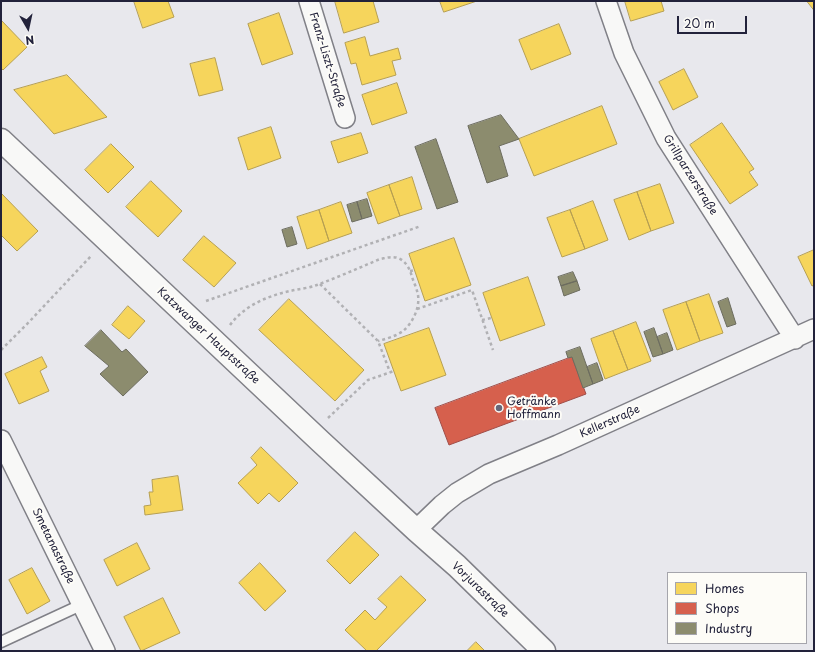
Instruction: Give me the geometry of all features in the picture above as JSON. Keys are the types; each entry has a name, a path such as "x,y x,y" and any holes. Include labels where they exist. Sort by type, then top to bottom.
{"main road":[{"name":"Katzwanger Hauptstraße","path":"1,140 416,530"},
{"name":"Vorjurastraße","path":"416,530 457,566 544,651"}],"street":[{"name":"Franz-Liszt-Straße","path":"309,1 345,118"},
{"name":"Grillparzerstraße","path":"606,1 624,52 666,138 795,339"},
{"name":"Kellerstraße","path":"416,530 457,493 489,474 558,446 814,329"},
{"name":"Smetanastraße","path":"1,440 105,651"}],"lane":[{"path":"1,642 82,605"}],"path":[{"path":"181,310 421,226"},
{"path":"1,350 106,240"},
{"path":"216,343 235,318 244,310 260,301 275,294 316,286 390,256 405,262 418,295 417,309 412,322 404,330 391,337 378,341"},
{"path":"410,272 415,270"},
{"path":"320,284 378,341 390,372"},
{"path":"417,309 472,290 493,350"},
{"path":"482,320 491,318"},
{"path":"312,433 368,380 394,371"}],"building: Homes":[{"path":"134,1 168,1 174,17 143,28"},
{"path":"335,1 373,1 379,22 344,33"},
{"path":"440,1 477,1 444,12"},
{"path":"625,1 661,1 664,11 631,21"},
{"path":"807,1 814,1 814,10"},
{"path":"279,13 293,54 262,65 248,24"},
{"path":"1,20 27,47 3,70 1,68"},
{"path":"559,24 571,54 531,70 519,40"},
{"path":"365,37 370,56 398,48 401,59 392,61 396,75 362,85 356,63 351,64 345,43"},
{"path":"215,58 223,90 199,96 190,64"},
{"path":"684,69 698,97 673,110 659,82"},
{"path":"67,75 107,117 54,134 14,90"},
{"path":"397,83 407,113 372,125 362,95"},
{"path":"602,106 617,144 534,176 519,139"},
{"path":"722,123 754,169 749,172 758,185 730,204 690,145"},
{"path":"271,127 281,158 248,170 238,138"},
{"path":"361,133 368,153 338,163 331,142"},
{"path":"111,144 134,167 108,193 85,170"},
{"path":"412,177 422,209 400,216 389,185"},
{"path":"151,181 182,211 158,237 126,207"},
{"path":"660,184 674,223 651,231 637,192"},
{"path":"389,185 400,216 378,224 367,193"},
{"path":"637,192 651,231 629,240 614,200"},
{"path":"1,193 38,231 17,251 1,235"},
{"path":"593,201 608,240 585,249 570,210"},
{"path":"341,202 352,233 329,241 319,210"},
{"path":"319,210 329,241 307,249 297,217"},
{"path":"570,210 585,249 562,257 547,218"},
{"path":"204,236 236,263 214,287 183,260"},
{"path":"454,238 471,285 425,301 409,254"},
{"path":"814,250 814,285 812,286 798,257"},
{"path":"528,277 545,325 500,341 483,293"},
{"path":"709,294 723,333 700,341 686,302"},
{"path":"289,299 364,370 335,401 259,330"},
{"path":"686,302 700,341 677,350 663,310"},
{"path":"128,306 145,321 129,339 112,325"},
{"path":"636,322 651,361 628,370 613,331"},
{"path":"429,328 446,375 401,391 384,344"},
{"path":"613,331 628,370 605,379 591,339"},
{"path":"42,357 47,367 40,371 49,391 19,404 5,374"},
{"path":"261,447 298,483 279,502 269,493 258,504 238,483 257,465 251,458"},
{"path":"178,476 183,510 145,515 144,506 151,505 149,492 153,492 152,480"},
{"path":"355,532 379,555 350,584 327,561"},
{"path":"137,543 150,569 117,586 104,560"},
{"path":"260,563 286,591 265,611 239,583"},
{"path":"32,568 50,601 27,614 9,580"},
{"path":"401,576 426,600 376,651 367,651 345,630 365,610 375,620 387,607 378,599"},
{"path":"163,598 180,633 141,651 124,617"},
{"path":"476,642 485,651 467,651"}],"building: Shops":[{"path":"572,357 586,394 449,445 435,408"}],"building: Industry":[{"path":"501,115 519,139 499,146 508,176 487,183 468,126"},
{"path":"436,139 458,202 437,209 415,147"},
{"path":"367,199 372,216 362,219 357,202"},
{"path":"357,202 362,219 352,222 347,205"},
{"path":"292,227 297,244 287,247 282,230"},
{"path":"573,272 577,281 561,286 558,277"},
{"path":"577,281 580,290 564,296 561,286"},
{"path":"728,298 736,324 727,327 718,302"},
{"path":"654,328 663,354 653,357 644,332"},
{"path":"101,330 122,352 126,349 148,372 123,396 100,374 109,366 85,346"},
{"path":"667,333 673,350 663,354 657,337"},
{"path":"580,347 593,384 583,388 572,357 568,358 566,352"},
{"path":"597,363 603,380 593,384 587,367"}],"place":[{"name":"Getränke Hoffmann","path":"499,408"}]}
